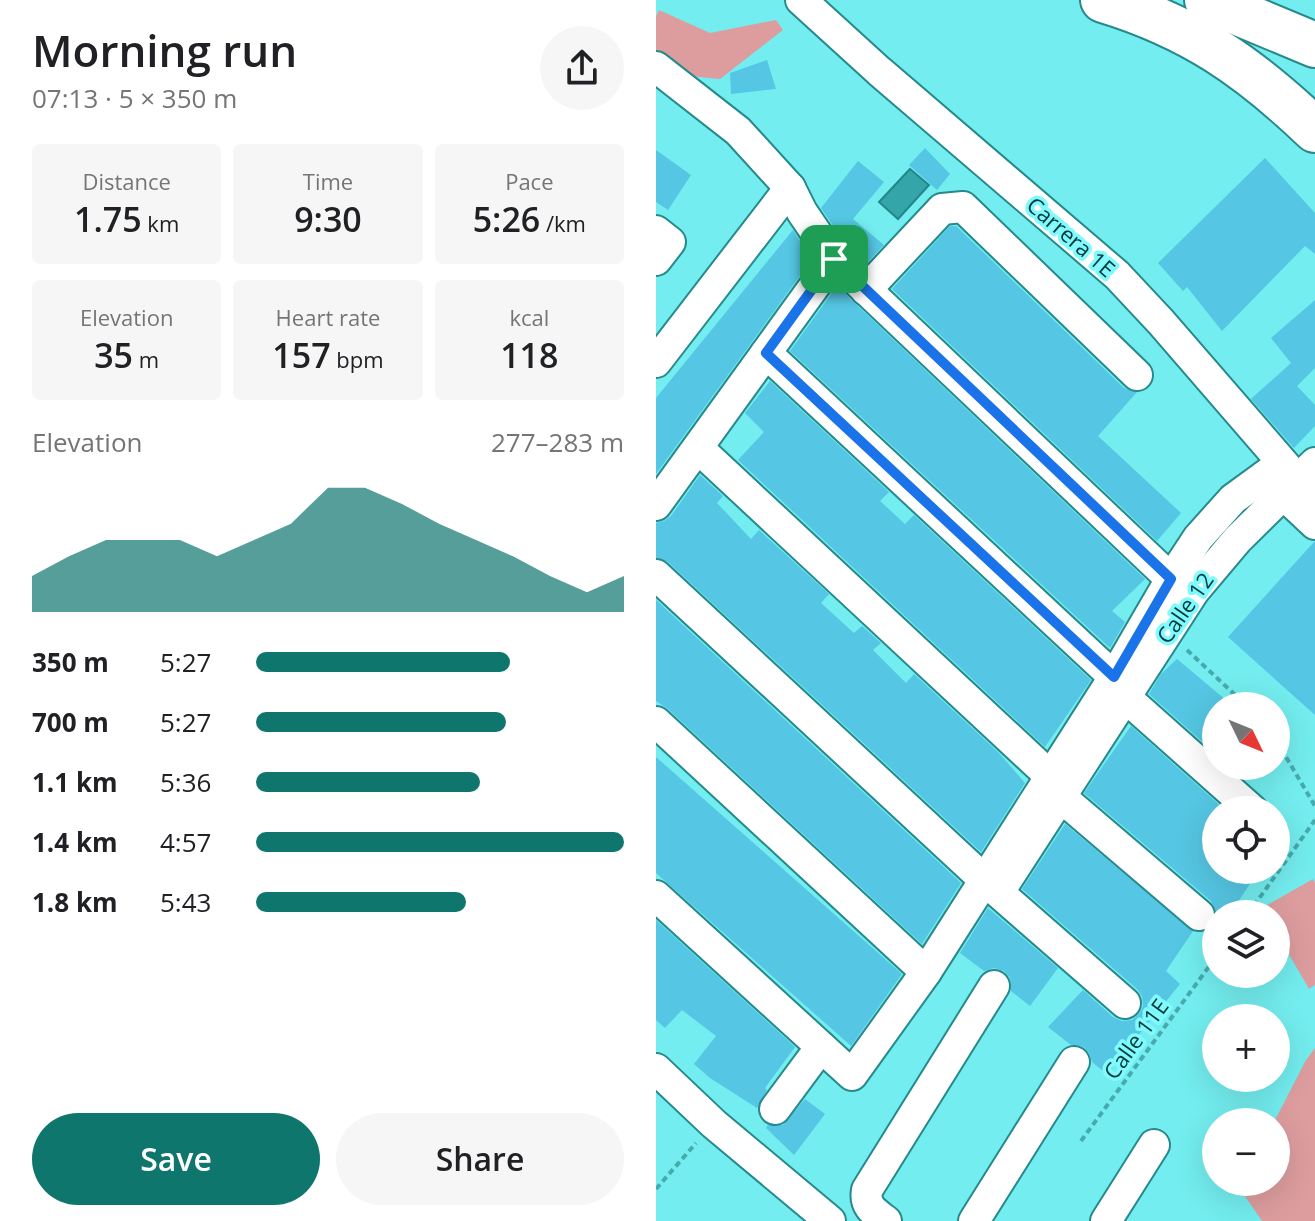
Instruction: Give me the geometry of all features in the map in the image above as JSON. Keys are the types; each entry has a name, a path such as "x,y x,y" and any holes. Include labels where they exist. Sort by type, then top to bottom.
{"highway":[{"path":"1103,0 1172,26 1215,48 1250,72 1315,130"},
{"path":"1207,0 1315,45"}],"street":[{"name":"Carrera 1E","path":"801,0 1117,275 1298,480 1315,524"},
{"path":"656,67 738,131 790,188 802,212 834,259 1171,579"},
{"path":"656,362 790,188"},
{"path":"866,290 942,209 963,207 1137,375"},
{"path":"656,231 670,242 656,260"},
{"path":"656,505 834,259"},
{"path":"766,353 1237,796"},
{"path":"698,448 1056,787 1199,915"},
{"path":"656,896 852,1075 991,885 1056,787 1119,687 1171,579 1198,538 1233,499 1298,480"},
{"name":"Calle 12","path":"1119,687 1167,632 1194,591 1228,550 1298,480"},
{"path":"656,575 991,885 1125,1003"},
{"path":"656,722 926,972"},
{"path":"886,1221 867,1205 867,1190 994,986"},
{"path":"775,1109 821,1047"},
{"path":"974,1221 1074,1062"},
{"path":"656,1069 714,1124 830,1221"},
{"path":"1106,1221 1154,1145"}],"path":[{"path":"1167,632 1232,692"},
{"path":"1290,764 1315,806"},
{"path":"1258,900 1315,820"},
{"name":"Calle 11E","path":"1081,1141 1202,976"},
{"path":"656,1189 714,1124"}],"shaded area":[{"path":"659,10 710,33 776,20 783,30 720,79 669,74 656,57 656,16"},
{"path":"1313,879 1315,985 1309,989 1290,956 1290,900 1276,900"},
{"path":"1315,1048 1315,1221 1262,1221 1245,1196 1290,1196 1290,1108 1281,1108"}],"water":[{"path":"910,169 929,185 898,219 879,202"}],"building":[{"path":"767,60 776,89 731,94 730,73"},
{"path":"925,148 950,174 937,190 909,165"},
{"path":"656,150 691,175 668,210 656,202"},
{"path":"1265,158 1315,213 1315,254 1305,246 1222,331 1187,287 1183,291 1158,263"},
{"path":"858,161 884,182 853,219 884,245 866,264 848,247 821,208"},
{"path":"950,226 956,226 1124,388 1137,392 1098,436 1181,513 1157,541 892,289"},
{"path":"793,230 812,259 656,474 656,398"},
{"path":"837,286 1145,579 1112,611 1125,622 1110,648 790,351"},
{"path":"1315,300 1315,368 1297,386 1315,405 1315,426 1294,448 1251,399 1291,363 1271,338"},
{"path":"770,381 889,492 880,501 905,524 914,515 1091,680 1045,747 738,460 764,432 745,413"},
{"path":"700,475 723,496 717,503 751,539 759,530 829,594 821,603 854,633 862,626 881,643 873,650 906,683 914,674 999,753 1025,783 981,852 668,562 656,558 656,523 671,516"},
{"path":"1314,542 1315,542 1315,715 1228,637"},
{"path":"656,600 961,883 922,944 656,701"},
{"path":"1177,659 1216,692 1202,692 1202,741 1149,694 1161,674"},
{"path":"1131,726 1209,796 1202,796 1202,884 1250,884 1239,900 1210,900 1084,793"},
{"path":"656,757 902,974 851,1046 656,873"},
{"path":"1065,824 1193,931 1166,971 1180,984 1107,1074 1092,1062 1084,1047 1071,1045 1048,1027 1083,990 1113,1017 1122,1021 1132,1020 1139,1014 1143,1006 1142,996 1022,889"},
{"path":"988,908 1058,968 1030,1006 1011,991 1010,978 1004,971 994,968 984,971 960,953"},
{"path":"656,920 795,1047 765,1088 767,1090 757,1108 694,1064 716,1036 682,1010 665,1028 656,1020"},
{"path":"805,1099 825,1114 794,1155 766,1128 768,1125 783,1125"}],"route":[{"path":"834,259 1171,579 1114,677 766,353 834,259"}]}
